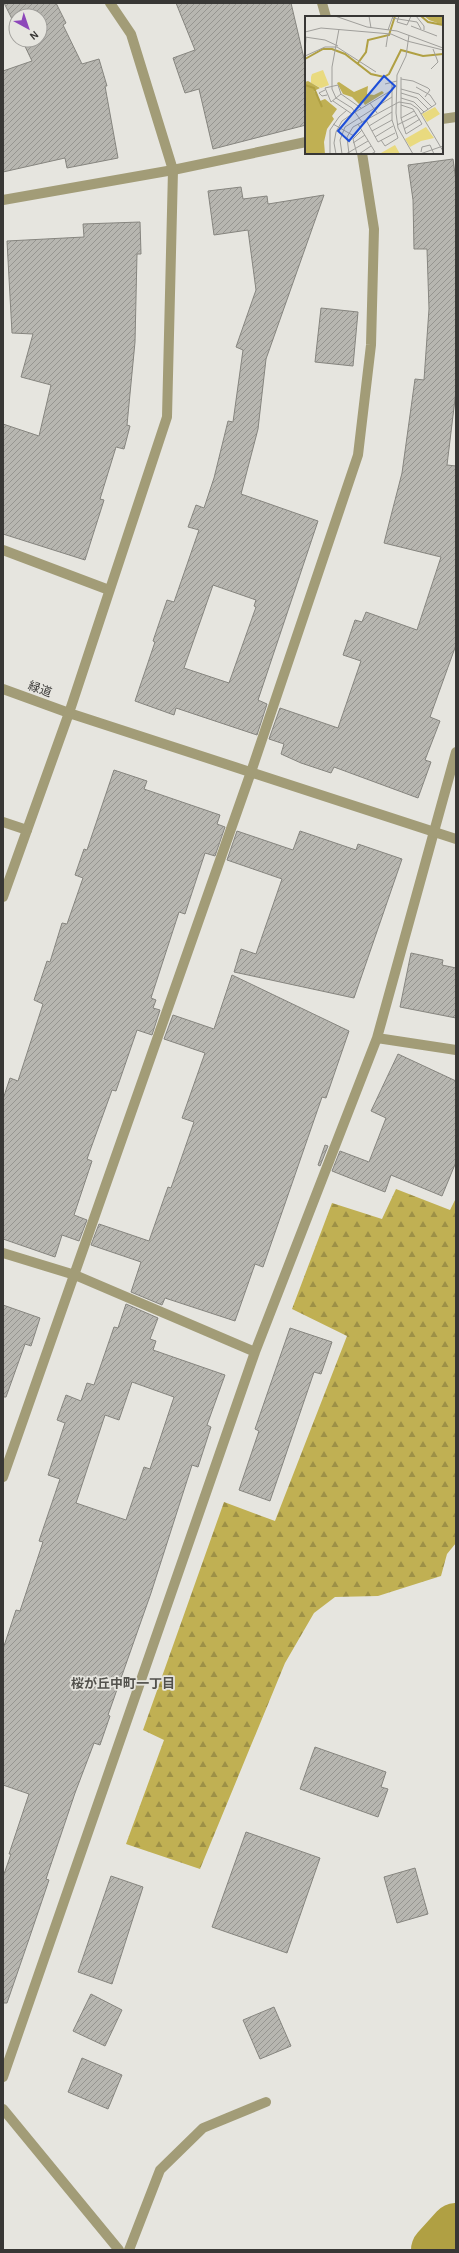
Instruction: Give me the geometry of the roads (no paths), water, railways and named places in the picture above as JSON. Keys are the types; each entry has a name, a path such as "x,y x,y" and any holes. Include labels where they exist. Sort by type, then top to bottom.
{"street":[{"path":"3,897 69,713 167,417 173,170 131,34 110,3"},
{"path":"322,3 326,16"},
{"path":"443,119 456,117"},
{"path":"3,200 173,170 305,142"},
{"path":"3,1477 251,772 358,455 371,344 374,229 362,154"},
{"path":"3,550 110,590"},
{"name":"緑道","path":"3,689 69,713 456,839"},
{"path":"3,2077 255,1352 377,1038 456,752"},
{"path":"3,822 27,830"},
{"path":"377,1038 456,1050"},
{"path":"3,1253 75,1275 255,1352"},
{"path":"129,2250 160,2170 203,2128 266,2102"},
{"path":"3,2109 119,2250"}],"waterway":[{"path":"437,2250 456,2229"}],"district":[{"name":"桜が丘中町一丁目","path":"123,1684"}]}
